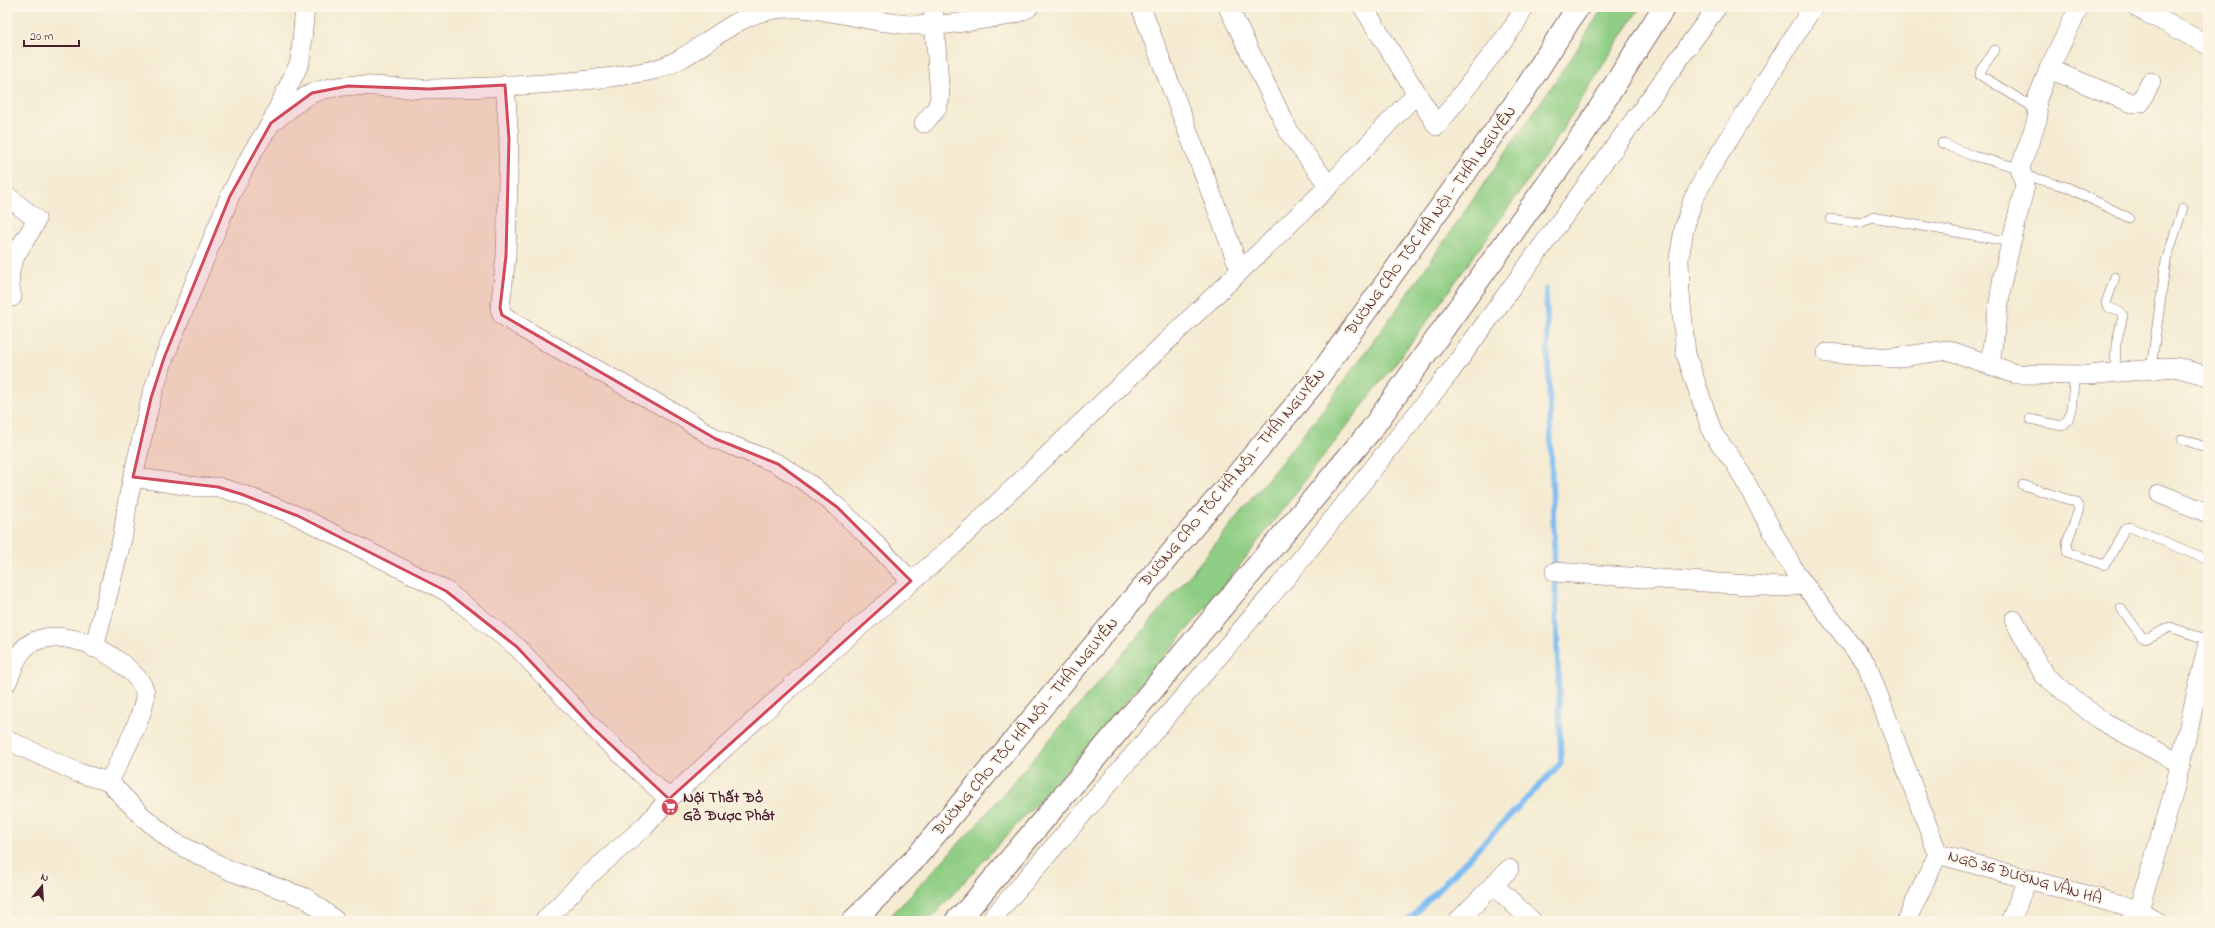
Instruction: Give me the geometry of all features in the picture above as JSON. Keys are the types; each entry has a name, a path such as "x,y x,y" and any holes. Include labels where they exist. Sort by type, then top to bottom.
{"highway":[{"name":"ĐƯỜNG CAO TỐC HÀ NỘI - THÁI NGUYÊN","path":"853,921 913,861 1314,383 1524,91 1578,7"},
{"path":"956,921 1371,430 1584,133 1664,7"}],"street":[{"path":"94,648 123,535 133,477 151,398 164,358 230,196 252,153 271,123 300,62 305,7"},
{"path":"271,123 312,93 348,86 429,89 505,85 604,78 651,70 670,65 738,20 756,13 776,8 806,7 883,22 914,26 935,26 989,19 1023,11 1030,7"},
{"path":"924,123 937,108 940,97 933,7"},
{"path":"1141,7 1240,270"},
{"path":"1228,7 1290,134 1329,186"},
{"path":"1363,7 1437,126 1514,26 1524,7"},
{"path":"990,921 1286,578 1430,397 1717,7"},
{"path":"1813,7 1706,175 1693,200 1684,229 1679,259 1680,293 1686,354 1713,434 1734,463 1796,574 1867,665 1938,854 1906,921"},
{"path":"1992,366 1991,356 2002,276 2026,186 2022,172 2038,117 2036,102 2049,69 2079,7"},
{"path":"2142,8 2208,45"},
{"path":"2049,69 2132,103 2140,103 2151,82"},
{"path":"505,85 509,139 506,256 500,308 502,315 532,334 680,416 716,439 778,464 812,486 867,535 911,581"},
{"path":"544,921 588,876 645,826 669,799 808,671 959,540 1329,186 1417,93"},
{"path":"7,196 36,219 34,225 11,262 8,279 12,297"},
{"path":"1827,353 1893,358 1948,350 2016,374 2075,375 2175,367 2208,376"},
{"path":"133,477 197,486 218,487 241,494 298,516 446,591 517,647 594,728 669,799"},
{"path":"2160,494 2208,512"},
{"path":"1555,572 1756,586 1783,587 1804,585"},
{"path":"2014,620 2044,675 2100,720 2181,764"},
{"path":"7,682 11,661 28,645 44,638 62,638 85,642 129,668 143,684 145,695 134,729 109,782"},
{"path":"2139,910 2181,764 2208,641"},
{"path":"7,740 79,773 109,782 142,816 172,841 231,871 306,898 336,921"},
{"name":"NGÕ 36 ĐƯỜNG VÂN HÀ","path":"1938,854 2139,910 2156,921"},
{"path":"1458,921 1509,869"},
{"path":"2011,921 2027,879"},
{"path":"1494,885 1532,921"}],"lane":[{"path":"1995,50 1981,70 1980,74 2037,110"},
{"path":"1942,143 1973,156 2067,187 2130,218"},
{"path":"2151,369 2166,261 2183,208"},
{"path":"1830,219 1860,223 1872,217 2011,242"},
{"path":"2115,277 2106,303 2108,307 2120,312 2123,316 2116,344 2115,372"},
{"path":"2030,419 2062,426 2068,420 2075,375"},
{"path":"2182,440 2208,448"},
{"path":"2023,485 2076,502 2079,509 2067,544 2067,552 2104,565 2110,557 2125,528 2130,528 2208,560"},
{"path":"2120,608 2142,637 2148,638 2170,627 2208,641"}],"highlighted area":[{"path":"505,85 509,139 506,256 500,308 502,315 716,439 778,464 837,507 911,581 669,799 593,728 517,647 446,591 298,516 241,494 218,487 133,477 151,398 164,358 230,196 271,123 312,93 348,86 429,89"}],"green space":[{"path":"1603,7 1640,7 1546,155 1423,327 1220,591 1071,766 928,921 886,921 981,820 1186,580 1320,414 1402,302 1574,54"}],"waterway":[{"path":"1408,921 1561,763 1546,289"}],"place":[{"name":"Nội Thất Đồ Gỗ Được Phát","path":"670,807"}]}
